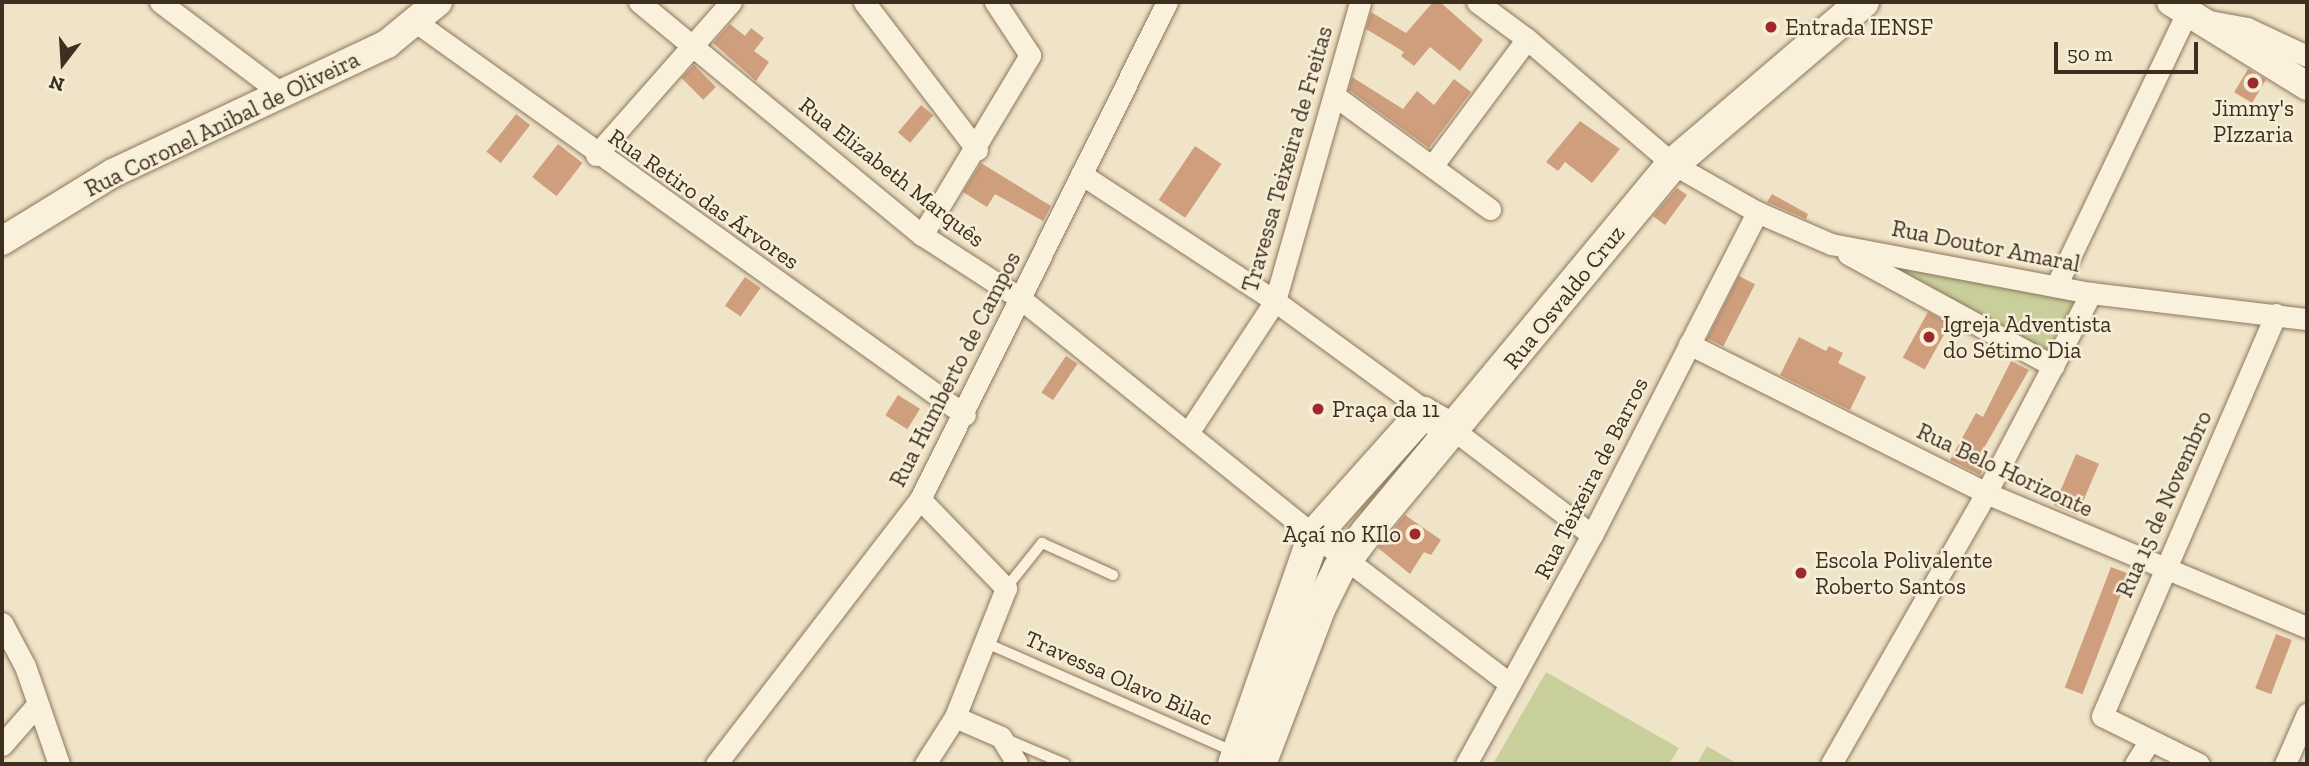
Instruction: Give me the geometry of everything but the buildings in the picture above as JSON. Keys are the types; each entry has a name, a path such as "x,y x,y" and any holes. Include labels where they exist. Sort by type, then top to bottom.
{"main road":[{"name":"Rua Osvaldo Cruz","path":"1244,761 1320,607 1367,532 1673,164 1863,2"},
{"path":"1244,761 1314,535 1422,415 1450,435"},
{"path":"1340,508 1367,532"}],"street":[{"path":"160,2 282,93"},
{"name":"Rua Coronel Anibal de Oliveira","path":"2,241 113,173 387,44 438,2"},
{"name":"Rua Elizabeth Marquês","path":"639,2 922,235 1021,299 1314,535 1510,684"},
{"path":"596,155 731,2"},
{"path":"864,2 977,150"},
{"path":"922,235 977,150 1030,55 995,2"},
{"name":"Rua Humberto de Campos","path":"716,764 920,499 965,415 1167,2"},
{"name":"Travessa Teixeira de Freitas","path":"1188,433 1275,301 1360,2"},
{"name":"Rua Doutor Amaral","path":"1477,2 1527,39 1673,164 1757,212 1831,244 2091,293 2307,319"},
{"path":"2187,11 2247,28 2307,56"},
{"path":"2187,11 2307,86"},
{"path":"2056,286 2187,11"},
{"name":"Rua Retiro das Árvores","path":"416,22 596,155 965,415"},
{"path":"1433,166 1527,39"},
{"path":"1335,96 1490,209"},
{"path":"1081,174 1275,301 1422,415"},
{"name":"Rua Teixeira de Barros","path":"1466,764 1592,536 1757,212"},
{"path":"1831,244 2053,366"},
{"path":"1830,764 1986,493 2091,293"},
{"name":"Rua 15 de Novembro","path":"2150,740 2102,716 2162,570 2276,314"},
{"name":"Rua Belo Horizonte","path":"1689,344 1986,493 2162,570 2307,627"},
{"path":"1450,435 1592,536"},
{"path":"920,499 1006,588 955,717 925,764"},
{"path":"2,623 25,666 36,706 59,764"},
{"path":"2,745 36,706"},
{"path":"2285,764 2307,714"},
{"path":"955,717 1001,737 1017,764"},
{"path":"2135,764 2150,740 2199,764"}],"lane":[{"path":"1006,588 1042,543 1113,575"},
{"name":"Travessa Olavo Bilac","path":"984,642 1244,761"},
{"path":"1001,737 1065,764"}],"green space":[{"path":"1876,260 2077,296 2047,352"},
{"path":"1421,435 1435,437 1362,522 1360,503"},
{"path":"1546,672 1679,748 1669,764 1493,764"},
{"path":"1707,746 1738,764 1697,764"}],"place":[{"name":"Entrada IENSF","path":"1771,27"},
{"name":"Jimmy's PIzzaria","path":"2253,83"},
{"name":"Igreja Adventista do Sétimo Dia","path":"1929,337"},
{"name":"Praça da 11","path":"1318,409"},
{"name":"Açaí no KIlo","path":"1415,534"},
{"name":"Escola Polivalente Roberto Santos","path":"1801,573"}]}
